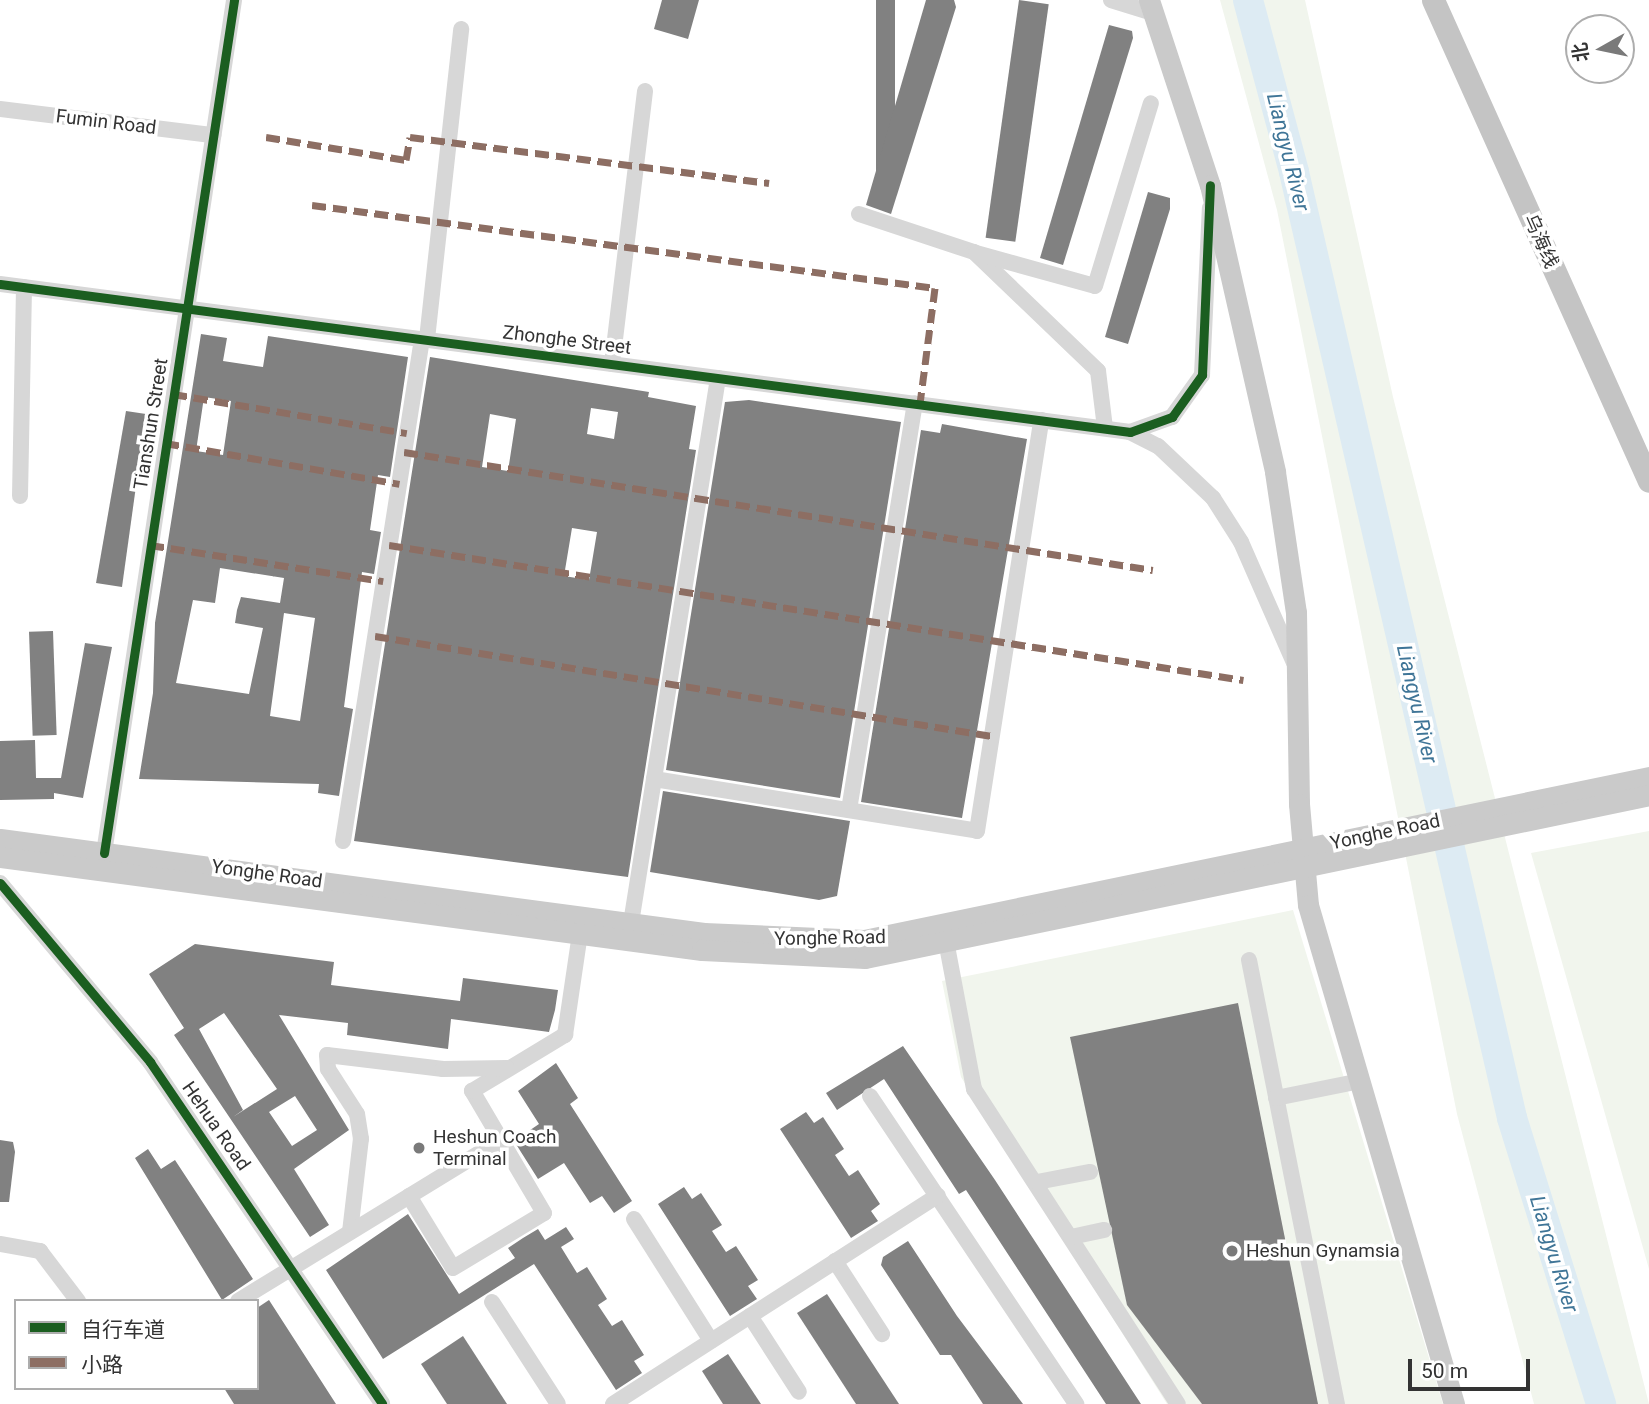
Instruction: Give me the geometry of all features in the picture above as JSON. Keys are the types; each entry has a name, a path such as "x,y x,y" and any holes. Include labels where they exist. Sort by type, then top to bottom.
{"highway":[{"name":"乌海线","path":"1433,0 1649,481"}],"main road":[{"path":"1151,6 1210,185 1275,472 1298,672 1303,859 1308,905 1454,1404"},
{"name":"Yonghe Road","path":"0,857 785,959 865,958 947,946 1336,851 1511,814 1649,777"},
{"name":"Yonghe Road","path":"1511,814 1649,795"},
{"name":"Yonghe Road","path":"0,839 785,941 891,937 1303,859"}],"street":[{"name":"Tianshun Street","path":"104,853 233,0"},
{"path":"1111,0 1151,6"},
{"path":"343,841 424,339 461,29"},
{"path":"612,364 645,91"},
{"path":"859,214 974,253 1095,286 1151,103"},
{"name":"Fumin Road","path":"0,109 213,135"},
{"path":"1130,432 1172,417 1202,375 1210,185"},
{"path":"974,253 1097,371 1105,428"},
{"name":"Zhonghe Street","path":"0,284 1130,432"},
{"path":"20,496 24,287"},
{"path":"631,923 718,377"},
{"path":"849,810 915,403"},
{"path":"654,779 977,831 1041,420"},
{"path":"1130,432 1158,446 1213,498 1241,542 1298,672"},
{"name":"Hehua Road","path":"0,883 150,1062 382,1404"},
{"path":"409,1196 453,1268 544,1213 472,1091 556,1043 570,1025 580,934"},
{"path":"947,946 975,1088 1178,1404"},
{"path":"1249,960 1337,1404"},
{"path":"350,1232 361,1139 357,1114 326,1066 327,1055 443,1069 513,1068"},
{"path":"1276,1098 1360,1082"},
{"path":"870,1096 939,1195 1076,1404"},
{"path":"241,1299 501,1140"},
{"path":"1037,1182 1090,1172"},
{"path":"612,1404 939,1195"},
{"path":"634,1219 711,1341"},
{"path":"1071,1237 1104,1230"},
{"path":"0,1244 40,1251 76,1299"},
{"path":"835,1261 883,1334"},
{"path":"492,1302 558,1404"},
{"path":"750,1316 799,1392"}],"shaded area":[{"path":"1220,0 1305,0 1393,397 1649,1404 1534,1404 1457,1114 1277,210"},
{"path":"1649,831 1649,1269 1531,853"},
{"name":"Heshun Gynamsia","path":"1293,910 1443,1404 1167,1404 961,1077 942,981"}],"building":[{"path":"662,0 699,0 688,39 654,29"},
{"path":"876,0 895,0 895,179 876,179"},
{"path":"926,0 954,0 956,7 891,214 866,205"},
{"path":"1019,0 1049,4 1015,242 986,238"},
{"path":"1109,25 1132,31 1133,38 1063,265 1040,258"},
{"path":"1148,192 1170,198 1170,209 1128,344 1105,337"},
{"path":"201,334 227,338 223,361 263,367 268,336 408,357 390,477 378,475 370,530 381,532 374,574 362,572 344,707 353,709 339,796 318,793 319,784 139,779 153,693 155,623","holes":["204,397 231,401 223,455 196,451","220,568 284,578 280,603 241,597 237,610 235,623 263,628 249,694 176,683 193,600 215,603","284,613 315,618 300,721 270,716"]},
{"path":"430,357 649,392 648,397 696,406 689,449 696,450 628,877 354,841","holes":["591,408 618,412 614,439 587,434","490,414 516,419 508,471 482,467","572,528 597,532 589,580 564,576"]},
{"path":"749,400 901,422 840,798 666,770 725,402"},
{"path":"126,411 146,414 122,587 96,583"},
{"path":"942,424 1027,439 962,818 861,802 921,430 940,433"},
{"path":"53,631 57,735 33,736 29,632"},
{"path":"85,643 112,647 83,798 54,793 54,799 0,800 0,741 35,740 36,778 61,778"},
{"path":"663,791 850,821 837,896 819,900 650,872"},
{"path":"195,944 334,962 331,985 460,1001 463,978 558,990 549,1032 451,1019 448,1049 347,1035 348,1023 279,1015 349,1130 294,1169 329,1225 310,1237 174,1035 184,1028 149,974","holes":["224,1013 277,1089 233,1117 243,1110 199,1029","295,1096 317,1130 292,1146 269,1112"]},
{"path":"1238,1003 1318,1404 1202,1404 1127,1305 1070,1037"},
{"path":"903,1046 995,1180 1141,1404 1106,1404 966,1190 959,1194 884,1079 837,1110 826,1093"},
{"path":"556,1063 578,1098 570,1104 632,1201 614,1213 602,1196 590,1203 564,1163 538,1179 514,1141 539,1124 518,1091"},
{"path":"806,1112 814,1123 823,1117 844,1149 835,1155 849,1176 858,1170 880,1204 871,1211 878,1221 851,1238 780,1129"},
{"path":"0,1140 13,1142 15,1152 9,1202 0,1202"},
{"path":"148,1149 161,1169 175,1160 253,1279 221,1299 135,1158"},
{"path":"684,1187 692,1199 701,1193 722,1225 712,1231 726,1252 736,1246 758,1280 748,1286 757,1299 730,1316 658,1204"},
{"path":"408,1214 459,1294 515,1258 508,1248 523,1238 538,1229 545,1240 566,1227 574,1239 561,1247 577,1273 587,1267 607,1299 598,1305 612,1326 622,1320 644,1355 634,1361 642,1373 616,1390 534,1264 383,1359 326,1270"},
{"path":"908,1241 957,1316 1023,1404 983,1404 951,1355 940,1355 881,1265 883,1257"},
{"path":"827,1294 899,1404 856,1404 797,1313"},
{"path":"269,1300 336,1404 234,1404 225,1390 259,1390 259,1307"},
{"path":"463,1336 507,1404 447,1404 421,1364"},
{"path":"728,1354 761,1404 723,1404 702,1371"}],"waterway":[{"name":"Liangyu River","path":"1248,0 1294,172 1512,1118 1601,1404"}],"marked path":[{"path":"266,137 406,160 410,137 769,183"},
{"path":"312,205 935,288 920,404"},
{"path":"173,394 407,433"},
{"path":"165,443 399,484"},
{"path":"404,452 1153,570"},
{"path":"150,545 383,581"},
{"path":"389,545 1243,680"},
{"path":"375,636 992,736"}],"cycle path":[{"path":"104,853 234,0"},
{"path":"0,284 1130,432 1172,417 1202,375 1210,185"},
{"path":"0,883 150,1062 382,1404"}],"place":[{"name":"Heshun Coach Terminal","path":"419,1148"},
{"name":"Heshun Gynamsia","path":"1232,1251"}]}
